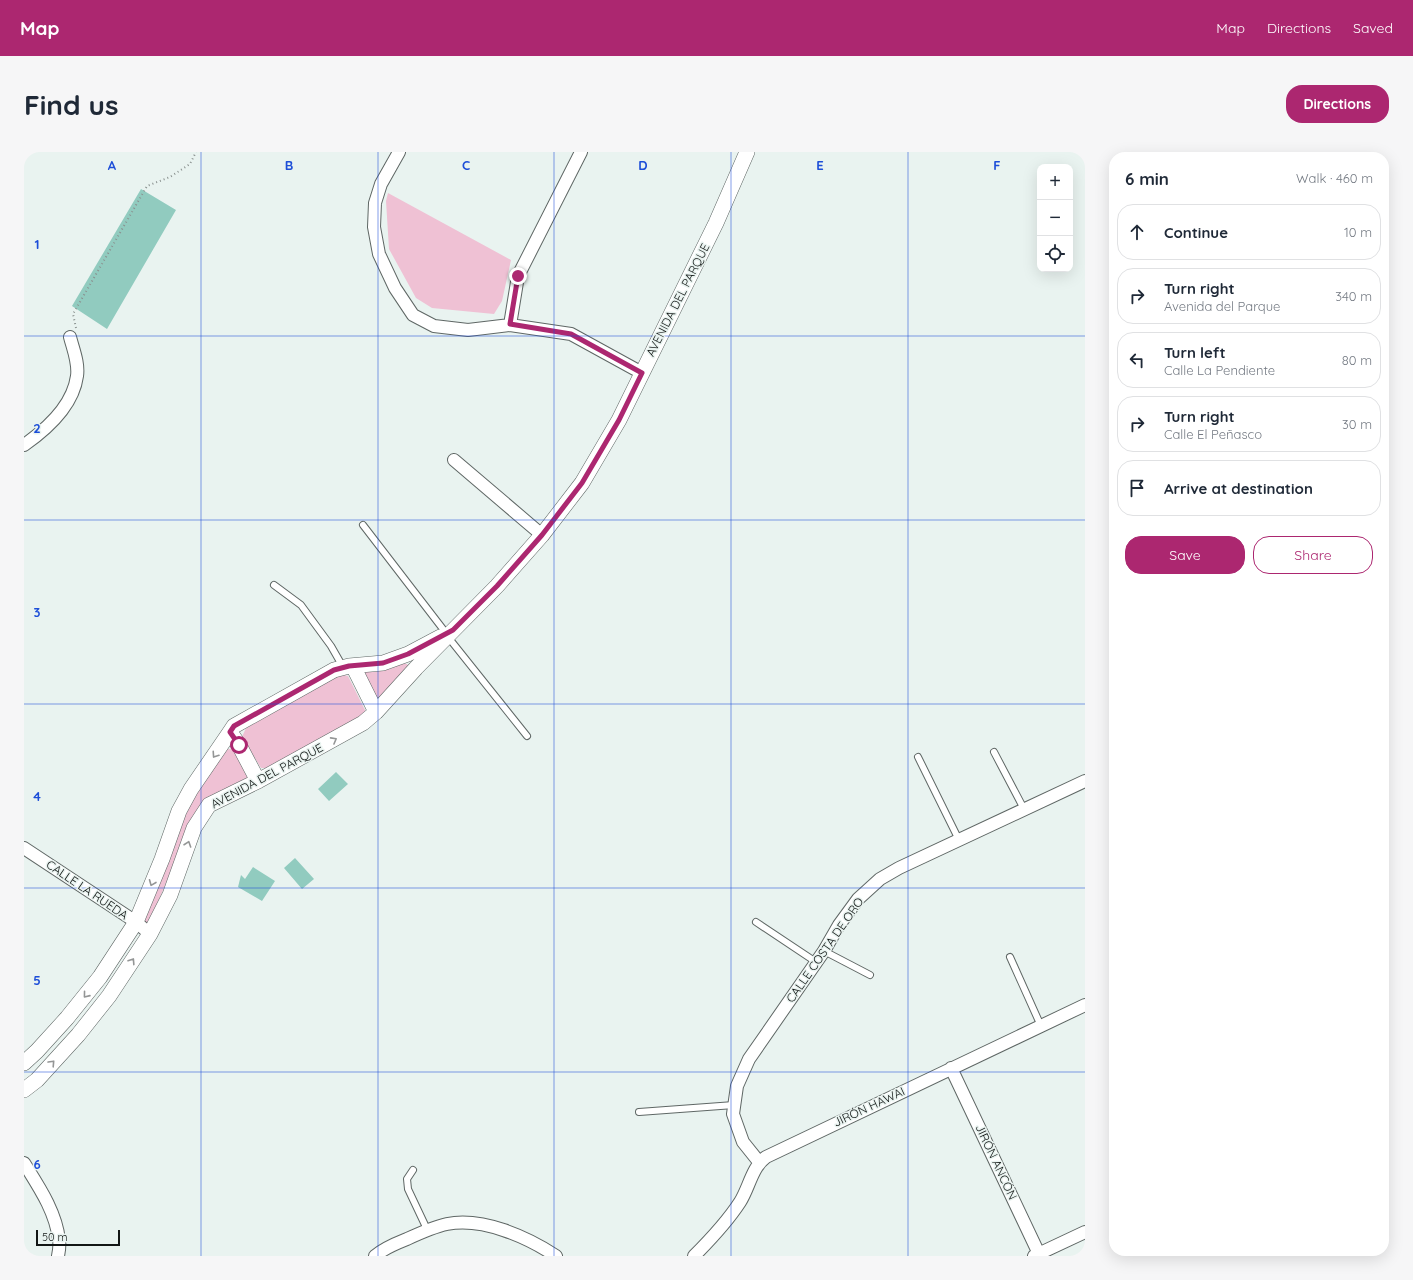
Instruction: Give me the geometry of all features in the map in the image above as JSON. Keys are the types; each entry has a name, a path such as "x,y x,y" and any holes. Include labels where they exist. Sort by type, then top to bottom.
{"street":[{"path":"399,152 381,184 375,203 374,227 379,254 395,288 413,314 434,326 468,330 510,324 571,334 642,373"},
{"path":"510,324 518,276 581,152"},
{"name":"AVENIDA DEL PARQUE","path":"24,1090 37,1080 78,1035 109,996 150,934 170,895 194,828 209,806 258,781 363,723 376,712 449,633 497,586 542,535 582,483 619,420 716,223 746,152"},
{"path":"24,446 44,430 58,416 72,393 77,376 75,356 70,337"},
{"path":"454,460 542,535"},
{"name":"AVENIDA DEL PARQUE","path":"24,1063 67,1018 95,983 136,922 162,859 179,811 234,726 334,670 383,663 408,654 449,633"},
{"path":"348,667 376,712"},
{"path":"230,732 239,745 258,781"},
{"name":"CALLE COSTA DE ORO","path":"759,1162 743,1142 733,1114 737,1086 749,1059 858,899 874,884 899,868 1085,781"},
{"name":"CALLE LA RUEDA","path":"24,848 136,922 150,934"},
{"name":"JIRÓN HAWAI","path":"759,1162 773,1153 1085,1005"},
{"name":"JIRÓN ANCÓN","path":"952,1068 1038,1255"},
{"path":"694,1256 716,1234 740,1201 759,1162"},
{"path":"24,1163 43,1193 55,1220 60,1241 58,1256"},
{"path":"375,1256 426,1228 455,1223 470,1223 486,1226 518,1235 540,1245 556,1256"},
{"path":"1038,1255 1085,1232"}],"lane":[{"path":"363,525 449,633 527,736"},
{"path":"274,585 301,605 330,646 348,667"},
{"path":"994,752 1024,809"},
{"path":"918,757 959,840"},
{"path":"756,922 816,962"},
{"path":"824,951 870,975"},
{"path":"1010,957 1041,1026"},
{"path":"639,1112 734,1105"},
{"path":"413,1170 407,1178 408,1189 426,1228"}],"path":[{"path":"70,337 76,328 73,314 147,186 170,177 190,164 196,152"}],"shaded area":[{"path":"388,193 511,260 502,301 494,314 432,308 416,298 389,249 386,201"},
{"path":"402,663 407,664 409,667 379,699 374,698 364,671 374,672 390,669"},
{"path":"339,674 348,676 365,710 365,716 268,768 261,768 242,737 246,728"},
{"path":"234,749 248,779 191,825 148,925 143,923 186,811 225,750"}],"building":[{"path":"141,189 176,210 107,329 72,306"},
{"path":"336,772 348,784 329,801 318,789"},
{"path":"295,858 314,879 302,889 284,868"},
{"path":"253,867 275,881 262,901 238,887 241,875 245,879"}],"route":[{"path":"239,745 230,732 234,726 334,670 349,666 383,663 408,654 453,630 497,586 542,535 582,483 619,420 642,373 571,334 510,324 518,276"}]}
